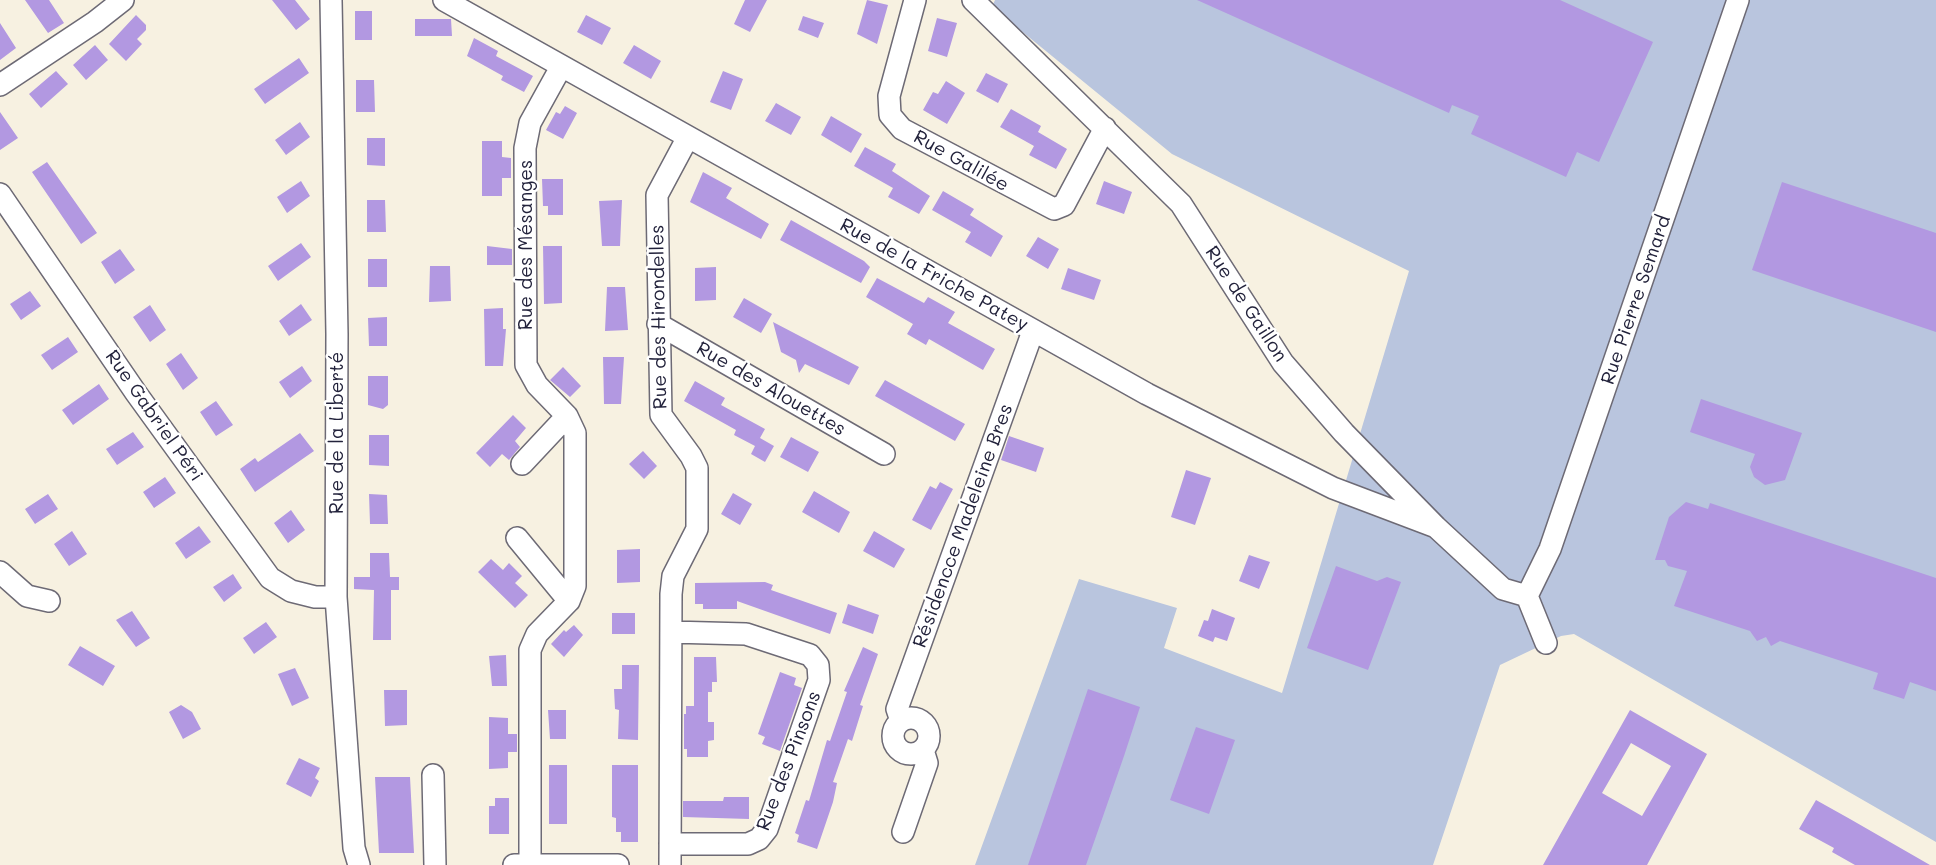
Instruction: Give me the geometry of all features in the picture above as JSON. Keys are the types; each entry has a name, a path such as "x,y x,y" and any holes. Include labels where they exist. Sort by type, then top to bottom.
{"street":[{"path":"0,85 95,22 123,0"},
{"name":"Rue de la Liberté","path":"331,0 337,334 336,597 353,834 359,865"},
{"name":"Rue de la Friche Patey","path":"444,0 1147,394 1333,488 1436,527"},
{"name":"Rue Galilée","path":"915,0 889,96 890,115 902,129 1054,209 1064,205 1105,128"},
{"name":"Rue de Gaillon","path":"973,0 1181,204 1283,363 1344,433 1436,527 1503,589 1527,596"},
{"name":"Rue Pierre Semard","path":"1527,596 1550,549 1738,0"},
{"name":"Rue des Mésanges","path":"561,67 530,122 525,148 526,365 537,386 567,416"},
{"name":"Rue des Hirondelles","path":"670,855 673,576 697,529 696,468 691,456 661,415 657,195 688,137"},
{"name":"Rue Gabriel Péri","path":"0,194 136,393 270,578 291,591 316,597 336,597"},
{"name":"Rue des Alouettes","path":"658,324 884,454"},
{"name":"Résidencce Madeleine Bres","path":"903,832 927,763 923,750 910,754 898,749 893,734 901,721 897,709 1033,331"},
{"path":"522,464 567,416 575,433 575,586 569,601 537,634 530,650 530,864"},
{"path":"517,538 569,601"},
{"path":"0,572 27,596 49,601"},
{"path":"1527,596 1546,643"},
{"name":"Rue des Pinsons","path":"670,855 748,844 759,839 767,829 820,680 818,665 810,655 746,634 671,632"},
{"path":"433,775 435,865"},
{"path":"513,865 618,865"}],"shaded area":[{"path":"995,0 1936,0 1936,842 1574,634 1561,636 1500,665 1433,865 975,865 1079,579 1177,608 1164,648 1282,693 1409,271 1172,154 992,7"}],"building":[{"path":"25,0 49,0 64,23 48,33"},
{"path":"272,0 295,0 310,19 296,30"},
{"path":"745,0 767,0 750,32 734,24"},
{"path":"867,0 888,5 877,44 857,34"},
{"path":"1197,0 1560,0 1653,42 1599,162 1577,152 1566,177 1471,134 1479,116 1452,105 1449,113"},
{"path":"355,11 372,11 372,40 355,40"},
{"path":"136,15 146,25 146,30 137,39 142,44 126,61 109,44"},
{"path":"586,15 611,28 602,45 577,32"},
{"path":"803,16 824,23 818,38 798,30"},
{"path":"937,18 957,23 947,57 928,51"},
{"path":"415,19 451,19 452,36 415,36"},
{"path":"0,23 16,48 0,60"},
{"path":"474,38 498,51 496,56 533,76 524,92 501,80 503,76 467,56"},
{"path":"95,45 108,60 86,80 73,65"},
{"path":"634,45 661,61 651,79 623,63"},
{"path":"299,58 309,73 265,104 254,89"},
{"path":"56,71 68,84 41,108 29,94"},
{"path":"723,71 743,79 731,110 710,102"},
{"path":"986,73 1008,84 998,103 976,91"},
{"path":"356,80 374,80 375,112 356,112"},
{"path":"946,81 965,93 947,124 923,110 933,92 938,94"},
{"path":"776,103 801,117 791,135 765,121"},
{"path":"565,106 577,113 563,139 546,130 556,112 560,114"},
{"path":"1011,109 1041,126 1038,132 1067,149 1056,169 1029,155 1034,146 1000,127"},
{"path":"0,112 18,138 0,150"},
{"path":"831,116 862,134 851,153 821,135"},
{"path":"300,122 310,137 286,155 275,140"},
{"path":"367,138 385,138 385,166 367,165"},
{"path":"482,141 502,141 502,157 511,158 511,178 502,178 502,196 482,196"},
{"path":"865,147 896,164 892,171 930,196 919,214 888,197 893,188 854,166"},
{"path":"47,162 97,233 81,244 32,172"},
{"path":"703,172 732,188 726,198 769,224 761,239 690,202"},
{"path":"542,179 563,179 563,215 548,215 548,206 543,206"},
{"path":"301,181 310,196 287,213 277,197"},
{"path":"1104,181 1132,192 1124,214 1096,204"},
{"path":"1782,182 1936,233 1936,332 1752,270"},
{"path":"943,191 974,209 970,215 1003,236 991,257 965,242 971,232 932,210"},
{"path":"367,200 385,200 386,232 367,232"},
{"path":"622,200 620,246 602,246 599,201"},
{"path":"791,220 864,261 870,267 861,283 780,240"},
{"path":"1038,237 1059,249 1048,269 1026,256"},
{"path":"301,243 311,257 278,281 268,266"},
{"path":"487,246 512,249 512,265 487,265"},
{"path":"543,246 562,246 562,303 544,304"},
{"path":"120,249 135,270 115,284 101,262"},
{"path":"368,259 387,259 387,287 368,287"},
{"path":"430,266 450,266 451,301 429,302"},
{"path":"716,267 716,300 695,301 695,268"},
{"path":"1068,268 1101,280 1094,300 1061,289"},
{"path":"877,278 924,303 928,297 955,312 948,323 995,349 983,370 929,339 926,345 907,334 913,324 866,297"},
{"path":"607,287 625,287 628,330 605,331"},
{"path":"30,291 41,306 21,320 10,304"},
{"path":"744,298 772,314 761,333 733,317"},
{"path":"301,304 312,320 289,336 279,321"},
{"path":"150,305 166,330 150,342 133,317"},
{"path":"503,308 503,329 506,329 503,366 485,366 484,309"},
{"path":"387,317 387,346 369,346 368,318"},
{"path":"773,322 859,367 849,385 805,364 799,373 796,360 781,352"},
{"path":"68,337 78,352 52,370 41,355"},
{"path":"181,353 198,378 183,390 166,364"},
{"path":"603,357 624,357 621,404 604,404"},
{"path":"302,366 312,381 290,398 279,382"},
{"path":"563,367 581,386 570,397 550,380"},
{"path":"368,376 388,376 388,405 383,409 368,405"},
{"path":"885,380 965,424 955,441 875,396"},
{"path":"695,381 725,398 721,405 765,429 760,438 774,446 765,462 751,454 755,446 734,435 736,430 684,401"},
{"path":"99,384 109,399 73,425 62,410"},
{"path":"1701,399 1802,433 1785,480 1765,485 1754,477 1750,467 1755,454 1690,432"},
{"path":"216,401 233,425 216,436 200,412"},
{"path":"513,415 526,428 515,441 520,447 509,460 502,454 490,467 476,453"},
{"path":"133,432 144,447 117,465 106,449"},
{"path":"300,433 314,451 255,492 240,469 255,458 258,462"},
{"path":"369,435 389,435 389,466 369,465"},
{"path":"1009,436 1044,448 1036,472 1001,460"},
{"path":"791,437 819,452 808,472 780,457"},
{"path":"643,451 657,466 644,479 629,464"},
{"path":"1186,470 1211,478 1195,525 1171,517"},
{"path":"165,477 176,493 154,508 143,492"},
{"path":"940,482 953,489 931,530 912,520 930,486 936,489"},
{"path":"814,491 850,512 839,533 802,512"},
{"path":"733,493 752,504 740,525 721,514"},
{"path":"48,494 58,509 35,524 25,509"},
{"path":"369,494 387,495 388,524 370,524"},
{"path":"1686,502 1708,509 1710,503 1936,578 1936,691 1910,682 1904,699 1873,689 1878,673 1780,641 1771,646 1766,637 1757,641 1750,631 1674,606 1687,571 1668,566 1665,560 1655,560 1669,517"},
{"path":"291,510 305,530 288,543 274,523"},
{"path":"199,526 211,542 186,559 175,543"},
{"path":"72,531 87,554 69,566 54,544"},
{"path":"874,531 905,549 894,568 863,551"},
{"path":"640,549 640,582 617,583 617,550"},
{"path":"370,553 389,553 390,577 399,577 399,590 391,590 391,640 373,640 374,590 354,589 354,577 370,577"},
{"path":"1249,555 1270,562 1259,589 1239,581"},
{"path":"491,559 503,570 509,563 522,576 515,583 528,595 515,608 478,572"},
{"path":"1336,566 1377,581 1387,577 1401,582 1368,670 1307,648"},
{"path":"233,574 242,588 224,602 213,587"},
{"path":"765,582 773,585 771,590 837,613 830,634 737,601 737,609 703,609 703,604 695,604 695,583"},
{"path":"848,604 879,615 873,634 842,623"},
{"path":"1212,609 1235,618 1227,641 1215,637 1213,642 1198,636"},
{"path":"132,611 150,638 136,647 116,620"},
{"path":"612,613 635,613 635,634 612,634"},
{"path":"266,622 277,637 254,654 243,638"},
{"path":"574,625 583,635 564,657 551,644 564,630 566,632"},
{"path":"80,646 115,666 103,686 68,665"},
{"path":"863,647 878,654 860,705 863,706 852,741 848,739 833,782 837,783 833,802 817,849 797,842 799,835 795,833 806,800 809,801 827,740 830,741 847,692 844,691"},
{"path":"506,655 507,686 492,686 489,656"},
{"path":"694,657 716,657 717,682 712,682 712,692 708,692 708,722 714,722 714,740 708,741 708,757 687,757 687,749 684,749 684,714 686,706 694,706"},
{"path":"622,665 639,665 638,740 618,739 619,710 615,709 614,689 622,689"},
{"path":"295,668 309,698 292,706 278,674"},
{"path":"780,672 796,678 794,685 802,688 780,751 762,744 765,737 758,734"},
{"path":"1088,689 1140,707 1124,756 1086,865 1028,865"},
{"path":"384,690 407,690 407,725 385,726"},
{"path":"181,705 192,712 201,729 183,739 169,712"},
{"path":"548,710 566,710 566,739 550,739"},
{"path":"1630,710 1707,754 1647,865 1543,865","holes":["1631,743 1671,766 1642,816 1602,793"]},
{"path":"489,717 508,718 508,734 517,734 517,752 508,752 508,768 489,769"},
{"path":"1196,727 1235,740 1209,814 1170,800"},
{"path":"299,758 320,768 315,778 319,781 311,797 286,784"},
{"path":"549,765 567,765 567,824 549,824"},
{"path":"612,765 638,765 638,842 621,842 621,832 616,832 616,818 612,817"},
{"path":"375,777 410,777 414,853 379,853"},
{"path":"724,797 749,797 749,819 683,817 683,801 723,801"},
{"path":"495,798 509,798 509,834 489,834 489,806 495,806"},
{"path":"1816,800 1930,865 1855,865 1832,852 1834,848 1799,829"}]}
